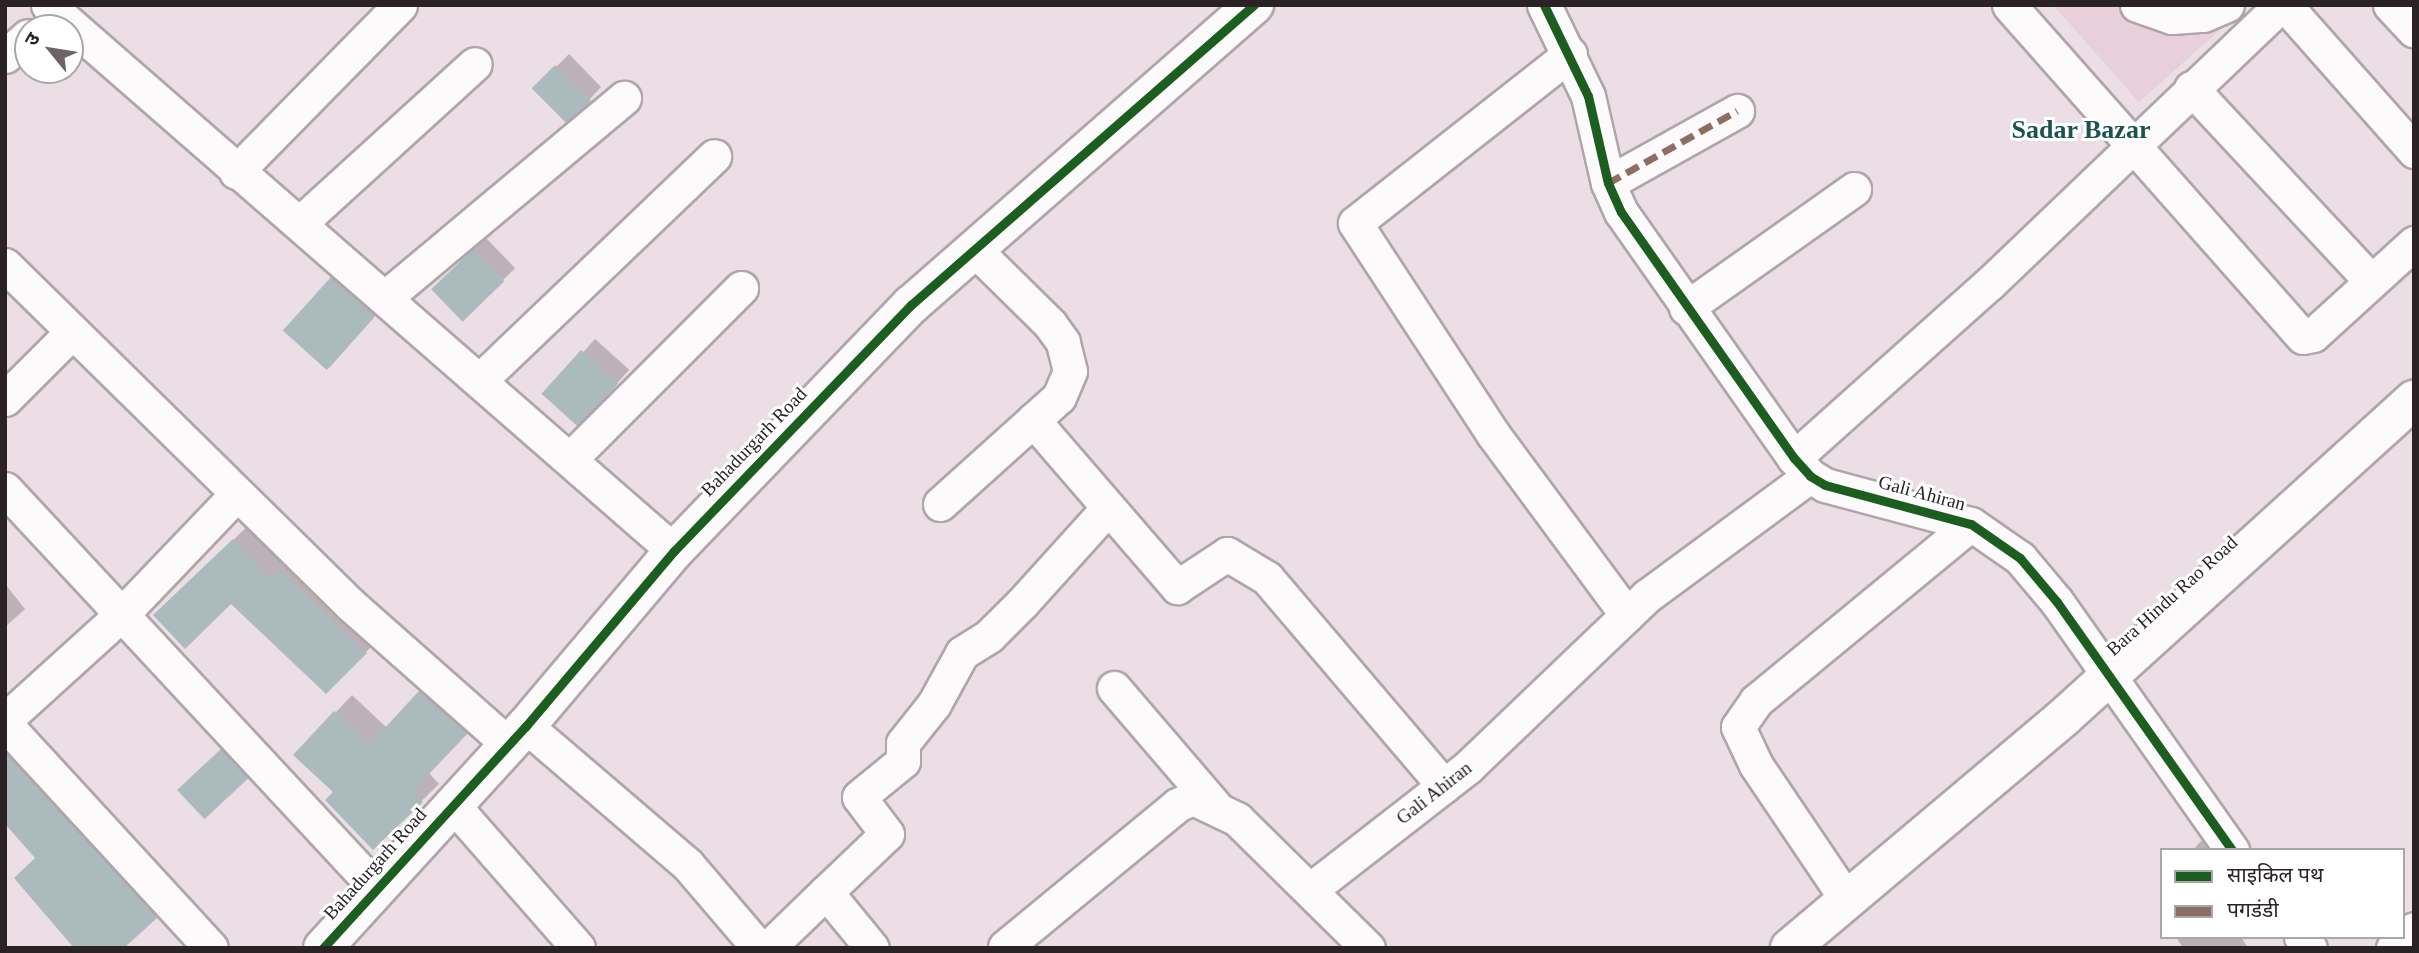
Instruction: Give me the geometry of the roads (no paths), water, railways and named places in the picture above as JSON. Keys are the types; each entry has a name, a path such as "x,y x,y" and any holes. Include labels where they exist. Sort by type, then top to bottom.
{"street":[{"path":"236,172 400,5"},
{"name":"Bahadurgarh Road","path":"323,948 517,735 674,551 911,305 1254,5"},
{"path":"1544,5 1588,96 1608,184 1637,239 1802,467 2272,8 2414,150"},
{"path":"2009,5 2134,142 2303,337 2313,335 2414,243"},
{"path":"2137,5 2172,17 2203,15 2227,5"},
{"path":"2390,5 2414,32"},
{"path":"84,46 387,296 674,551"},
{"path":"1570,54 1355,223 1493,434 1627,615"},
{"path":"300,223 475,64"},
{"path":"2191,88 2371,281"},
{"path":"387,296 624,98"},
{"path":"1608,184 1737,111"},
{"path":"480,380 714,156"},
{"path":"1686,308 1854,189"},
{"path":"940,504 1034,420 1066,385 1070,356 1050,324 974,249"},
{"path":"5,265 236,495 517,735 688,865 759,948"},
{"path":"570,460 741,288"},
{"path":"5,399 72,332"},
{"name":"Bara Hindu Rao Road","path":"1790,948 2109,677 2414,400"},
{"path":"1034,420 1177,587 1227,554 1267,578 1444,786"},
{"name":"Gali Ahiran","path":"1310,890 1444,786 1627,615 1802,467 1848,492 1971,524 2020,558 2231,848"},
{"path":"5,489 124,612 377,889"},
{"path":"211,948 5,722 124,612 236,495"},
{"path":"768,948 887,834 859,797 903,761 903,743 934,704 962,653 989,636 1108,508"},
{"path":"1847,900 1756,765 1738,727 1756,701 1971,524"},
{"path":"1114,688 1214,806"},
{"path":"1005,947 1177,805 1193,799 1237,818 1368,948"},
{"path":"453,805 578,948"},
{"path":"826,892 872,948"}],"district":[{"name":"Sadar Bazar","path":"2081,130"}]}
